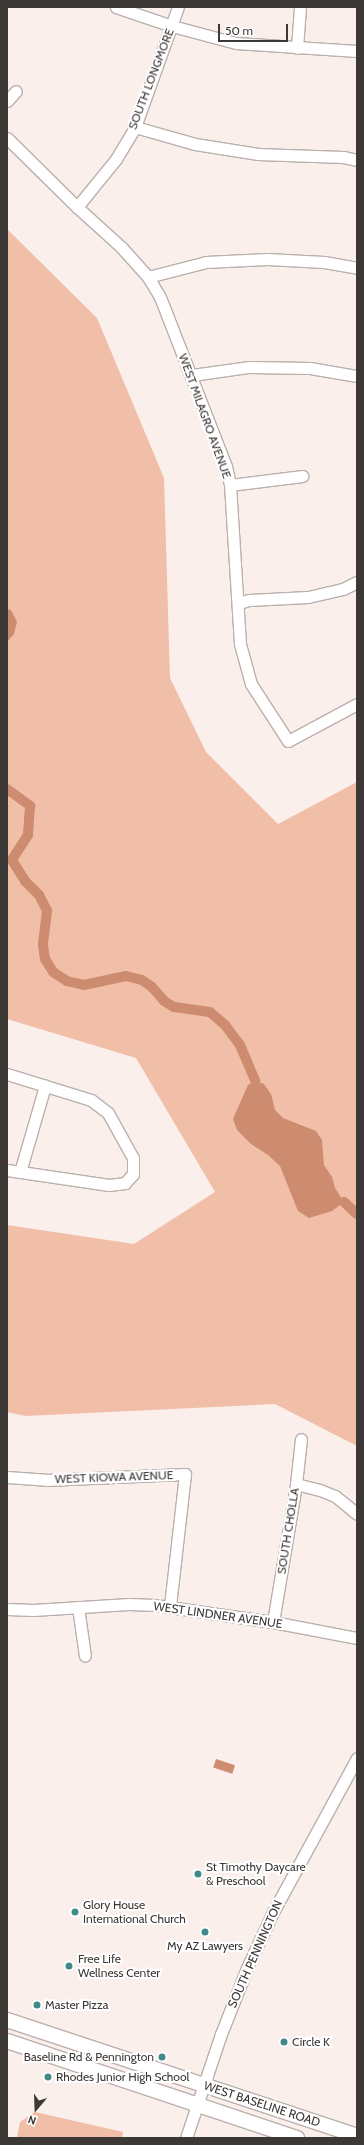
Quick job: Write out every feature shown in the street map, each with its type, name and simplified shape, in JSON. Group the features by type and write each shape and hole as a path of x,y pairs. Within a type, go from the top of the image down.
{"main road":[{"name":"WEST BASELINE ROAD","path":"7,2020 357,2136"},
{"name":"WEST BASELINE ROAD","path":"7,2041 296,2138"}],"street":[{"path":"116,7 172,26 236,43 357,51"},
{"name":"SOUTH LONGMORE","path":"77,207 116,159 135,127 178,7"},
{"path":"297,48 300,7"},
{"path":"7,101 16,91"},
{"path":"135,127 195,144 258,154 343,157 357,160"},
{"name":"WEST MILAGRO AVENUE","path":"7,138 77,207 122,248 148,277 160,297 226,466 230,485 239,603 240,644 245,668 251,684 288,741 357,704"},
{"path":"148,277 206,262 267,259 324,262 357,268"},
{"path":"192,376 249,367 310,368 357,376"},
{"path":"230,485 302,476"},
{"path":"239,603 249,600 308,597 343,589 357,582"},
{"path":"7,1074 91,1100 108,1113 133,1158 133,1174 125,1183 109,1185 7,1170"},
{"path":"20,1172 45,1086"},
{"name":"SOUTH CHOLLA","path":"273,1622 296,1484 301,1439"},
{"name":"WEST KIOWA AVENUE","path":"7,1477 46,1480 185,1474 170,1606"},
{"path":"296,1484 320,1490 335,1496 357,1514"},
{"name":"WEST LINDNER AVENUE","path":"7,1608 33,1610 129,1604 170,1606 273,1622 357,1638"},
{"path":"78,1607 85,1656"},
{"name":"SOUTH PENNINGTON","path":"186,2138 235,1998 270,1918 357,1758"}],"shaded area":[{"path":"7,229 97,318 164,478 170,678 206,752 278,824 357,782 357,1446 275,1404 25,1416 7,1412 7,1225 134,1244 215,1192 136,1058 7,1019"},
{"path":"7,609 11,610 17,622 14,634 7,642"},
{"path":"255,1081 264,1084 271,1094 275,1110 283,1118 316,1131 322,1140 324,1165 332,1177 335,1188 344,1202 332,1211 309,1218 298,1211 280,1166 268,1155 251,1144 237,1130 233,1119 248,1085"},
{"path":"216,1759 235,1765 232,1774 213,1768"},
{"path":"35,2112 123,2132 122,2138 17,2138 20,2122"}],"waterway":[{"path":"7,789 30,806 28,835 12,860 25,881 39,895 47,911 43,945 45,959 53,972 67,981 84,985 126,976 142,980 152,987 164,1001 174,1007 210,1012 225,1025 240,1045 255,1081"},
{"path":"344,1202 357,1214"}],"place":[{"name":"St Timothy Daycare & Preschool","path":"198,1874"},
{"name":"Glory House International Church","path":"75,1912"},
{"name":"My AZ Lawyers","path":"205,1932"},
{"name":"Free Life Wellness Center","path":"69,1966"},
{"name":"Master Pizza","path":"37,2005"},
{"name":"Circle K","path":"284,2042"},
{"name":"Baseline Rd & Pennington","path":"162,2057"},
{"name":"Rhodes Junior High School","path":"48,2077"}]}
